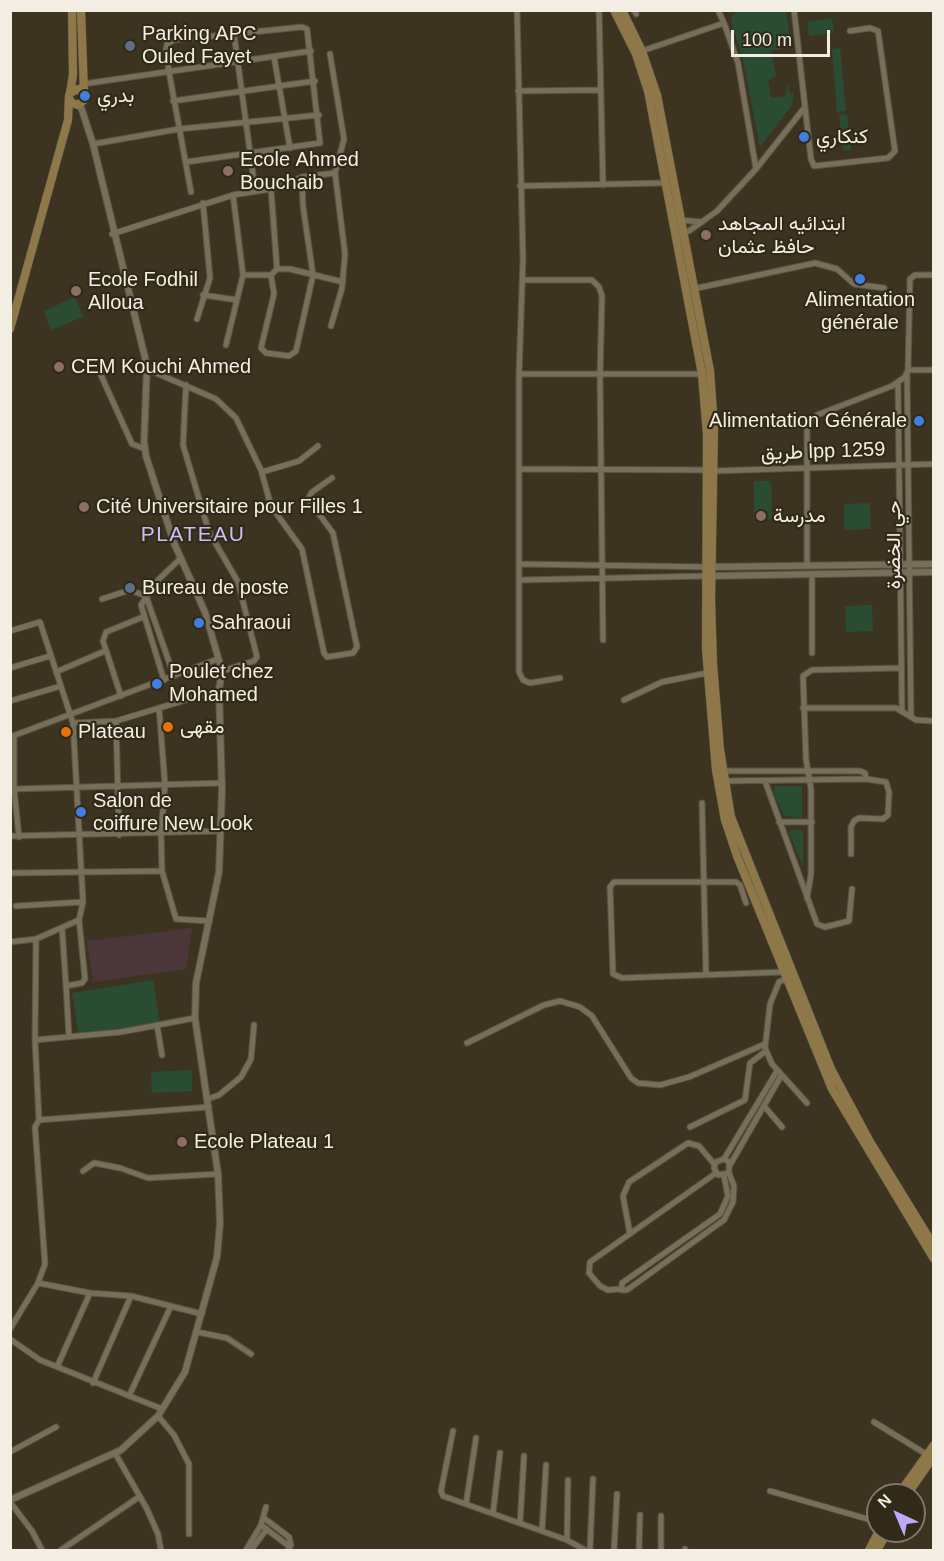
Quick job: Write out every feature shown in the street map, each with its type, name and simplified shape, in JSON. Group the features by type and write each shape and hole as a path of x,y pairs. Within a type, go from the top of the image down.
{"main road":[{"path":"10,329 68,120 73,75 72,10"},
{"path":"68,120 84,95 81,10"},
{"path":"614,10 631,42 645,78 664,183 693,289 712,388 707,673 718,783 725,820 737,856 840,1104 933,1260"},
{"path":"622,10 642,51 657,95 675,221"},
{"path":"70,96 78,89 84,95"},
{"path":"70,96 79,104"},
{"path":"679,235 702,374 710,470"},
{"path":"708,576 714,686 724,781 738,841 823,1053 860,1124 933,1246"},
{"path":"914,1483 930,1455 933,1445"},
{"path":"908,1483 930,1455"}],"street":[{"path":"517,10 523,280 519,374 519,672 523,680 530,683 560,678"},
{"path":"599,10 603,185"},
{"path":"718,10 738,63 756,169"},
{"path":"794,10 811,159 814,166 888,158 895,151 878,32 870,28 850,32"},
{"path":"642,51 724,23"},
{"path":"186,162 320,142 309,32 304,27 169,42 166,48 173,101 191,192"},
{"path":"234,34 254,182"},
{"path":"83,84 311,51"},
{"path":"330,54 344,139 335,172 345,254 343,282 331,326"},
{"path":"274,57 290,148"},
{"path":"173,101 241,89 315,81"},
{"path":"518,91 600,90"},
{"path":"42,1551 32,1531 10,1501 115,1453 138,1437 160,1412 185,1372 217,1257 220,1223 218,1174 195,1018 196,983 219,872 222,783 219,690 222,671 204,612 181,558 145,449 147,369 112,234 93,144 79,104"},
{"path":"679,235 702,222 724,205 805,107"},
{"path":"93,144 179,129 319,115"},
{"path":"112,234 203,203 271,189 303,177 335,172"},
{"path":"271,275 274,294 261,348 266,353 289,356 296,351 313,275 303,206 303,177"},
{"path":"520,186 664,183"},
{"path":"243,275 271,275 277,269 271,189"},
{"path":"226,345 243,275 233,195"},
{"path":"197,319 210,278 203,203"},
{"path":"675,221 702,222"},
{"path":"693,289 815,263 837,269 854,284 884,288"},
{"path":"277,269 343,282"},
{"name":"حي الخضرة","path":"911,717 908,572 910,279 915,275 933,275"},
{"path":"523,280 592,280 599,287 602,296 600,376 603,640"},
{"path":"203,295 237,300"},
{"path":"147,369 216,399 231,411 242,428 262,472 271,506 302,549 327,657 353,653 357,647 333,533 308,499 312,492 332,478"},
{"path":"807,564 807,426 813,418 898,384 908,371 933,370"},
{"path":"100,373 132,444 145,449"},
{"path":"519,374 600,376 702,374"},
{"path":"898,384 902,710"},
{"path":"186,385 183,445 209,532 238,582 257,657 254,661 222,671"},
{"path":"262,472 299,461 318,446"},
{"name":"طريق lpp 1259","path":"520,469 710,470 933,464"},
{"path":"164,680 141,605 146,596 181,558"},
{"path":"519,564 708,567 933,564"},
{"path":"520,580 933,572"},
{"path":"812,574 812,653"},
{"path":"102,599 130,590 146,596"},
{"path":"146,596 174,676"},
{"path":"121,696 103,641 106,632 143,617"},
{"path":"10,631 40,622 73,723 83,902 79,920 85,980 82,983 66,986"},
{"path":"56,672 105,651"},
{"path":"10,668 50,656"},
{"path":"19,837 12,736 218,659"},
{"path":"807,898 811,874 812,822 802,680 808,671 901,668"},
{"path":"624,700 662,682 707,673"},
{"path":"10,701 61,686"},
{"path":"73,723 116,721 219,690"},
{"path":"159,708 165,786 161,832 162,871 176,920 209,921"},
{"path":"803,708 894,708 902,710 911,717 933,722"},
{"path":"116,721 119,835"},
{"path":"723,771 808,769 862,771 866,779"},
{"path":"724,781 866,779 883,781 888,785 888,813 882,819 859,818 854,821 851,827 851,854"},
{"path":"765,781 819,926 847,923 851,916 852,889"},
{"path":"14,789 78,789 222,783"},
{"path":"702,803 706,975"},
{"path":"779,822 812,822"},
{"path":"10,836 221,831"},
{"path":"12,873 162,871"},
{"path":"746,903 738,883 612,883 611,967 613,974 618,978 786,975"},
{"path":"16,906 83,902"},
{"path":"10,942 36,939 79,920"},
{"path":"62,928 69,1037"},
{"path":"10,1329 38,1282 45,1264 46,1250 35,1127 39,1120 35,1040 36,939"},
{"path":"786,975 779,982 770,1004 765,1048 779,1073 807,1103"},
{"path":"467,1043 544,1005 560,1001 580,1007 592,1016 631,1078 638,1083 660,1084 689,1077 765,1048"},
{"path":"35,1040 195,1018"},
{"path":"157,1025 162,1055"},
{"path":"208,1099 219,1095 241,1077 251,1059 254,1025"},
{"path":"690,1127 745,1100 750,1063 765,1048"},
{"path":"714,1165 724,1159 764,1106 779,1073"},
{"path":"620,1289 622,1283 720,1214 728,1200 727,1174 730,1165 748,1126 779,1073"},
{"path":"764,1106 782,1126"},
{"path":"39,1120 209,1107"},
{"path":"630,1234 623,1196 629,1182 688,1143 699,1146 714,1165 716,1173"},
{"path":"724,1159 730,1165"},
{"path":"83,1171 94,1163 120,1167 148,1178 218,1174"},
{"path":"716,1173 727,1174 735,1186 733,1202 724,1220 712,1231 627,1290 611,1290 603,1287 589,1273 588,1265 592,1259 716,1173"},
{"path":"707,1225 712,1231"},
{"path":"38,1282 90,1293 131,1296 202,1314"},
{"path":"57,1367 90,1293"},
{"path":"93,1383 131,1296"},
{"path":"129,1396 171,1306"},
{"path":"197,1332 227,1338 251,1354"},
{"path":"10,1339 57,1367 129,1396 160,1412 189,1464 189,1534"},
{"path":"874,1422 930,1455"},
{"path":"10,1452 56,1427"},
{"path":"453,1431 442,1494 445,1498 567,1540 588,1551 593,1479"},
{"path":"466,1504 476,1438"},
{"path":"115,1453 158,1534 161,1551"},
{"path":"492,1513 500,1454"},
{"path":"520,1523 524,1456"},
{"path":"542,1531 546,1465"},
{"path":"567,1540 568,1480"},
{"path":"770,1491 866,1519"},
{"path":"614,1551 617,1494"},
{"path":"61,1551 139,1497"},
{"path":"251,1551 264,1527 266,1507"},
{"path":"639,1551 640,1515"},
{"path":"661,1516 661,1551"},
{"path":"264,1518 289,1537 289,1549"},
{"path":"264,1527 289,1549"},
{"path":"246,1551 264,1527"}],"shaded area":[{"path":"192,928 186,969 93,982 87,941"}],"green space":[{"path":"741,10 786,11 790,38 782,40 783,48 771,51 776,76 768,80 771,98 785,96 788,83 790,94 794,94 792,105 760,147 743,60 731,21 733,14"},
{"path":"832,18 834,33 809,36 807,22"},
{"path":"840,48 846,111 837,112 832,49"},
{"path":"847,114 851,150 843,151 839,115"},
{"path":"75,297 83,317 51,330 44,311"},
{"path":"754,481 771,481 772,519 754,519"},
{"path":"870,503 871,529 844,530 844,504"},
{"path":"872,605 873,631 846,632 845,606"},
{"path":"775,786 802,786 802,818 784,816 773,792"},
{"path":"793,829 803,831 803,866 789,833"},
{"path":"153,980 160,1023 79,1035 72,993"},
{"path":"192,1070 192,1091 152,1093 151,1072"}],"place":[{"name":"Parking APC Ouled Fayet","path":"130,46"},
{"name":"بدري","path":"85,96"},
{"name":"كنكاري","path":"804,137"},
{"name":"Ecole Ahmed Bouchaib","path":"228,171"},
{"name":"ابتدائيه المجاهد حافظ عثمان","path":"706,235"},
{"name":"Alimentation générale","path":"860,279"},
{"name":"Ecole Fodhil Alloua","path":"76,291"},
{"name":"CEM Kouchi Ahmed","path":"59,367"},
{"name":"Alimentation Générale","path":"919,421"},
{"name":"Cité Universitaire pour Filles 1","path":"84,507"},
{"name":"مدرسة","path":"761,516"},
{"name":"Bureau de poste","path":"130,588"},
{"name":"Sahraoui","path":"199,623"},
{"name":"Poulet chez Mohamed","path":"157,684"},
{"name":"مقهى","path":"168,727"},
{"name":"Plateau","path":"66,732"},
{"name":"Salon de coiffure New Look","path":"81,812"},
{"name":"Ecole Plateau 1","path":"182,1142"}],"district":[{"name":"PLATEAU","path":"193,535"}]}
